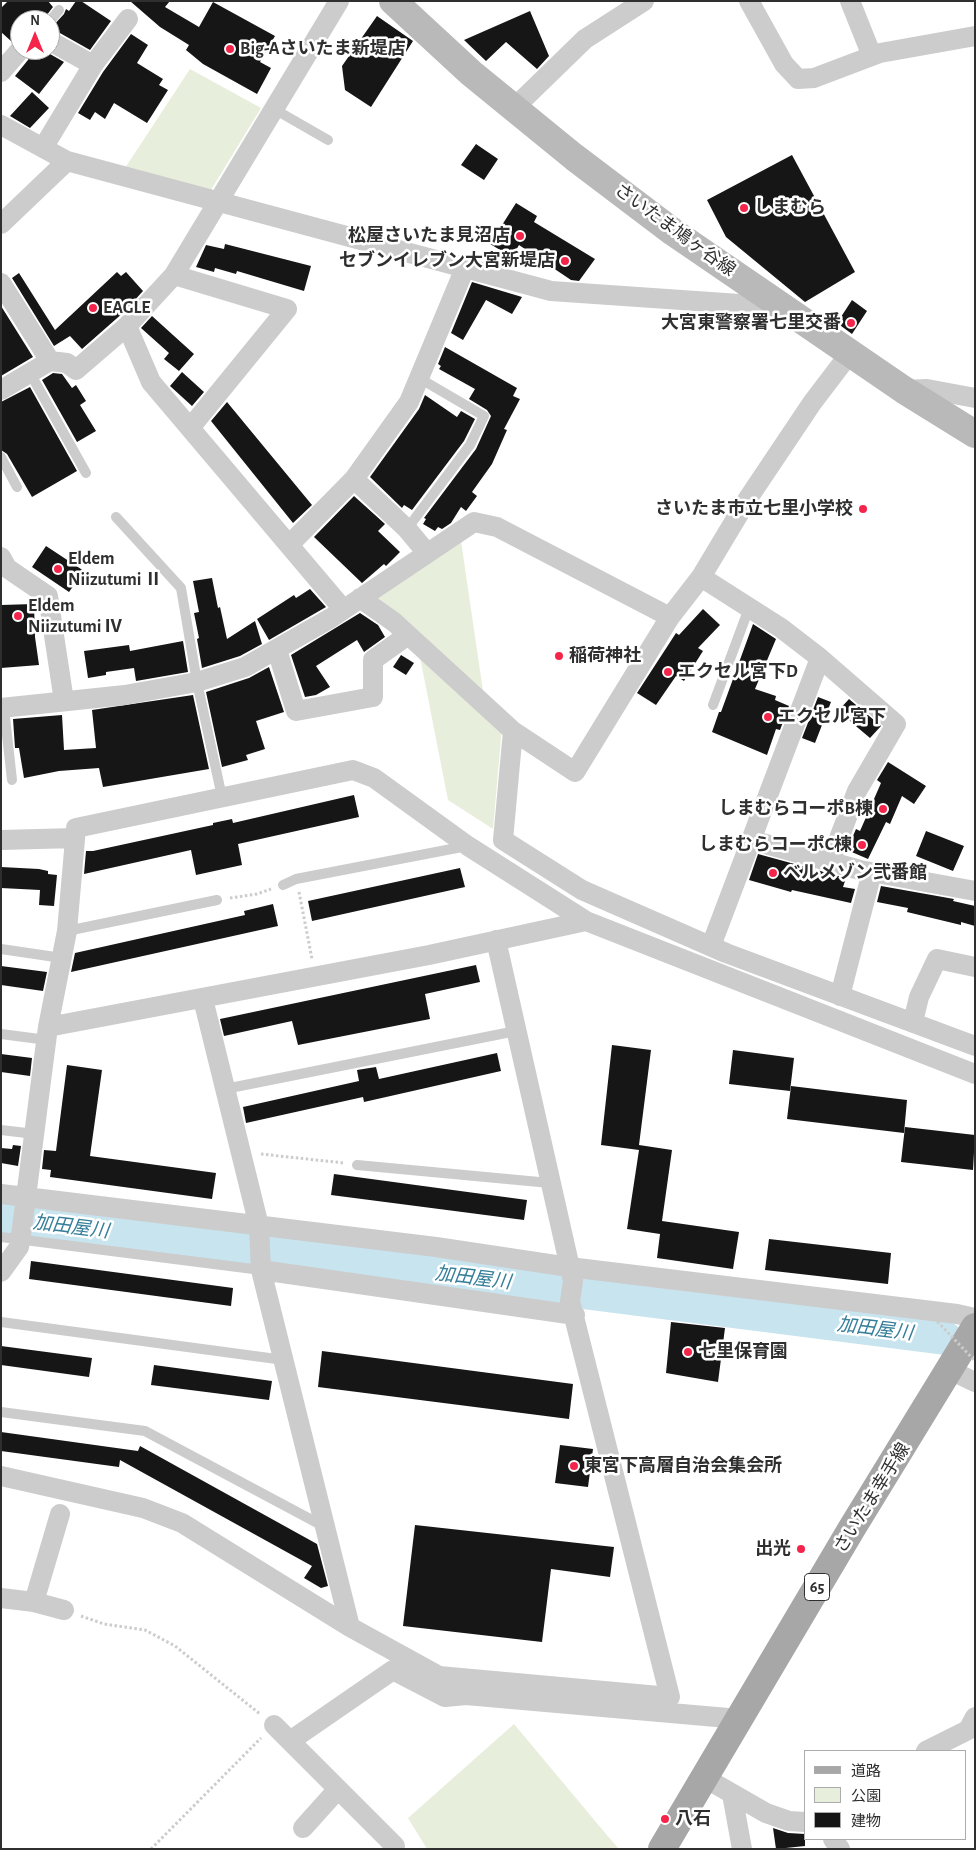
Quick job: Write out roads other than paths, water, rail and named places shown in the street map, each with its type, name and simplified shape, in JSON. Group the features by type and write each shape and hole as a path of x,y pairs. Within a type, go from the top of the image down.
{"main road":[{"name":"さいたま鳩ヶ谷線","path":"394,1 471,73 574,157 673,232 850,354 975,434"},
{"name":"さいたま幸手線","path":"665,1848 852,1528 962,1366 975,1327"}],"street":[{"path":"1,390 50,361 67,363 76,370 127,326 174,275 339,1"},
{"path":"514,108 585,39 644,1"},
{"path":"749,1 784,64 798,79 814,78 872,56 975,36"},
{"path":"850,1 872,56"},
{"path":"42,148 93,65 128,19"},
{"path":"60,47 93,65"},
{"path":"1,72 11,60"},
{"path":"1,125 67,161 551,291 785,308"},
{"path":"1,224 67,161"},
{"path":"289,545 354,479 409,402 465,268"},
{"path":"174,275 287,309 190,428"},
{"path":"1,282 50,361"},
{"path":"127,326 151,382 343,610"},
{"path":"360,598 408,635 513,731 575,772 670,617 701,577 749,497 812,403 850,354"},
{"path":"904,390 927,390 975,398"},
{"path":"354,479 407,529 427,553"},
{"path":"3,708 125,695 196,682 246,667 343,610 474,522 497,527 670,617"},
{"path":"1,557 7,568 48,596 64,701"},
{"path":"701,577 781,628 820,658 896,724 856,791 830,862"},
{"path":"276,650 296,711 373,697 373,660 408,635"},
{"path":"711,946 820,658"},
{"path":"513,731 503,840 582,890 711,946 975,1046"},
{"path":"1,1272 19,1247 19,1223 35,1134 48,1033 67,931 76,828 352,770 374,778 468,846 586,921 975,1074"},
{"path":"1,840 75,838"},
{"path":"751,840 872,872 975,891"},
{"path":"840,996 872,872"},
{"path":"48,1033 203,999 586,921"},
{"path":"290,1741 393,1670 445,1696 465,1687 670,1697 572,1291 496,940"},
{"path":"913,1022 919,997 937,959 975,967"},
{"path":"203,999 259,1226 261,1270 350,1627"},
{"path":"1,1194 19,1223"},
{"path":"19,1223 259,1226 436,1247 572,1291"},
{"path":"261,1270 572,1291 948,1312 975,1318"},
{"path":"962,1366 975,1382"},
{"path":"1,1476 143,1508 182,1523 350,1627 439,1676 465,1687 739,1720"},
{"path":"34,1602 60,1514"},
{"path":"1,1598 34,1602 64,1610"},
{"path":"928,1750 968,1730 975,1717"},
{"path":"274,1725 338,1789 385,1844"},
{"path":"705,1778 766,1813 789,1821 804,1822"},
{"path":"302,1828 338,1789"},
{"path":"732,1794 742,1849"}],"lane":[{"path":"274,109 328,140"},
{"path":"30,373 86,473"},
{"path":"407,529 470,445 484,416 419,378"},
{"path":"1,457 17,487"},
{"path":"116,517 181,588 196,682 222,797"},
{"path":"713,705 749,608"},
{"path":"3,708 12,780"},
{"path":"283,885 296,878 468,846"},
{"path":"67,931 218,900"},
{"path":"1,949 62,958"},
{"path":"225,1089 516,1031"},
{"path":"1,1034 48,1033"},
{"path":"1,1130 35,1134"},
{"path":"357,1165 550,1183"},
{"path":"19,1223 261,1270"},
{"path":"1,1322 284,1360"},
{"path":"1,1412 145,1431 325,1527"}],"waterway":[{"name":"加田屋川","path":"1,1218 945,1338"}],"place":[{"name":"Big-Aさいたま新堤店","path":"230,49"},
{"name":"しまむら","path":"744,208"},
{"name":"松屋さいたま見沼店","path":"520,236"},
{"name":"セブンイレブン大宮新堤店","path":"565,261"},
{"name":"EAGLE","path":"93,308"},
{"name":"大宮東警察署七里交番","path":"851,323"},
{"name":"さいたま市立七里小学校","path":"863,509"},
{"name":"Eldem Niizutumi Ⅱ","path":"58,569"},
{"name":"Eldem Niizutumi Ⅳ","path":"18,616"},
{"name":"稲荷神社","path":"559,656"},
{"name":"エクセル宮下D","path":"668,672"},
{"name":"エクセル宮下","path":"768,717"},
{"name":"しまむらコーポB棟","path":"883,809"},
{"name":"しまむらコーポC棟","path":"862,845"},
{"name":"ベルメゾン弐番館","path":"773,873"},
{"name":"七里保育園","path":"688,1352"},
{"name":"東宮下高層自治会集会所","path":"574,1466"},
{"name":"出光","path":"801,1549"},
{"name":"八石","path":"665,1819"}]}
